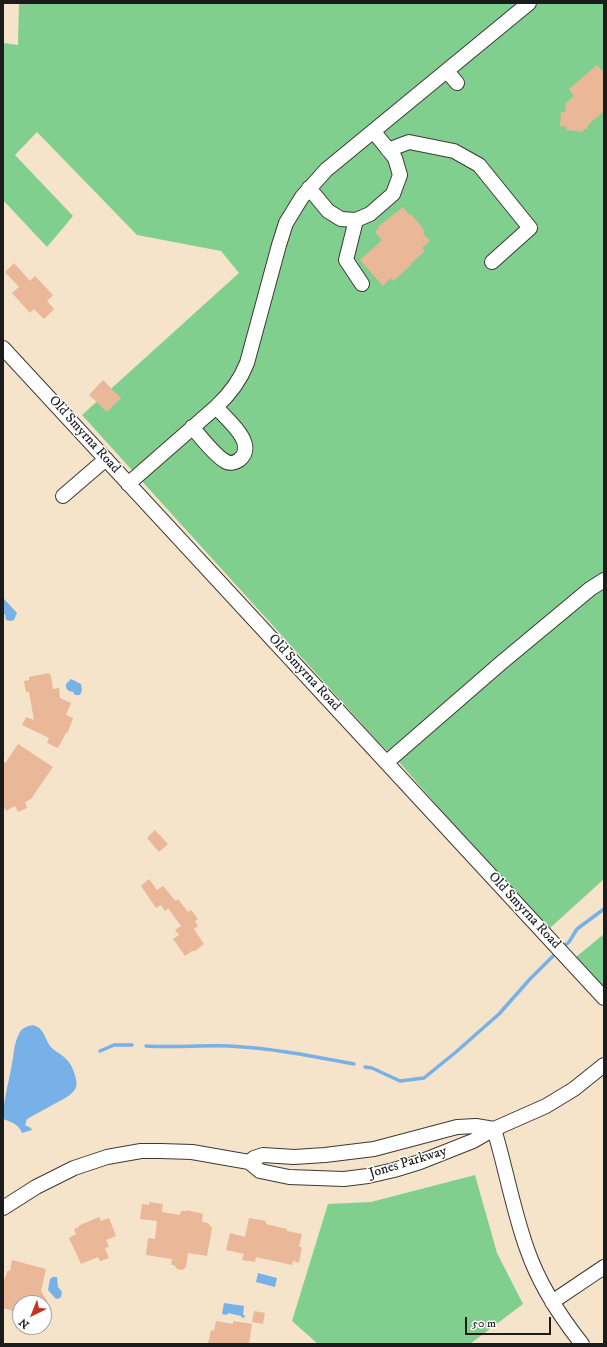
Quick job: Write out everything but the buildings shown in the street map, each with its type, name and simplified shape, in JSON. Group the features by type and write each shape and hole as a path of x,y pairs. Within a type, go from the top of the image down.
{"street":[{"path":"128,484 216,407 233,389 243,372 249,356 284,228 295,206 309,188 326,170 529,3"},
{"path":"447,71 456,83"},
{"path":"309,188 328,211 341,219 356,220 370,214 393,194 400,175 395,158 374,132"},
{"path":"388,150 409,142 454,151 479,165 530,228 492,262"},
{"path":"356,220 346,260 362,284"},
{"name":"Old Smyrna Road","path":"3,348 604,998"},
{"path":"192,427 225,462 240,460 245,450 244,440 216,407"},
{"path":"63,496 106,459"},
{"path":"387,762 501,663 590,589 604,580"},
{"name":"Jones Parkway","path":"3,1208 58,1175 74,1168 107,1157 141,1152 192,1152 249,1162 260,1171 289,1177 344,1179 368,1176 394,1170 420,1162 473,1141 494,1129 556,1100 574,1089 604,1065"},
{"name":"Jones Parkway","path":"249,1162 254,1158 263,1156 325,1155 374,1149 457,1127 476,1126 494,1129"},
{"path":"494,1129 527,1250 538,1277 560,1315 582,1344"},
{"path":"552,1302 604,1267"}],"green space":[{"path":"19,3 604,3 604,879 549,929 452,823 400,763 382,746 82,415 239,273 221,251 137,235 37,132 15,155 73,216 47,247 3,200 3,43 18,45"},
{"path":"604,934 604,988 576,957"},
{"path":"475,1175 497,1253 523,1304 470,1344 318,1344 292,1321 328,1204 371,1202"}],"water":[{"path":"4,599 17,613 14,620 6,620 5,614 3,615"},
{"path":"71,679 81,684 82,690 80,695 75,695 66,688 66,684"},
{"path":"33,1025 37,1026 42,1031 51,1047 69,1062 74,1071 76,1087 67,1097 27,1119 25,1125 32,1130 22,1133 17,1125 3,1119 4,1106 16,1041 22,1029"},
{"path":"258,1273 277,1278 275,1287 256,1282"},
{"path":"57,1277 58,1287 62,1292 61,1297 58,1299 55,1298 48,1290 50,1279"},
{"path":"224,1303 244,1306 244,1318 228,1313 227,1315 222,1314"}],"waterway":[{"path":"563,947 569,942 577,929 604,909"},
{"path":"365,1067 372,1068 400,1081 424,1078 499,1014 530,979 558,951"},
{"path":"100,1051 114,1045 132,1045"},
{"path":"146,1046 245,1047 292,1053 354,1064"}]}
